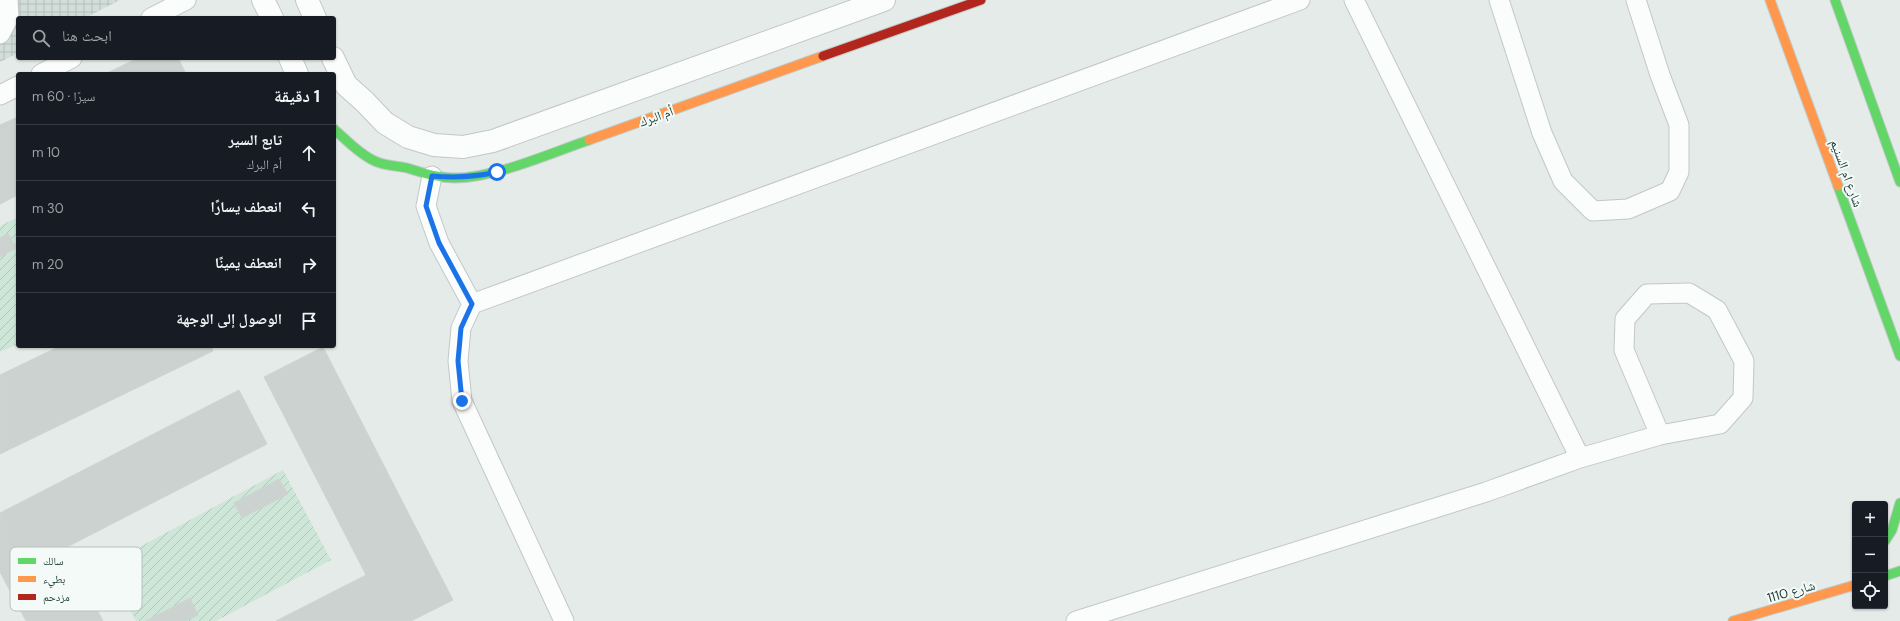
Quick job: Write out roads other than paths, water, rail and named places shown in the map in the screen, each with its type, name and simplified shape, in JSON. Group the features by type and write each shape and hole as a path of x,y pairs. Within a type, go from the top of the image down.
{"street":[{"path":"263,0 271,16"},
{"path":"307,0 314,16"},
{"path":"334,60 346,85 385,123 415,139 434,145 463,147 493,141 884,0"},
{"name":"أم البرك","path":"336,131 354,147 379,163 406,168 432,176 455,178 477,176 524,163 982,0"},
{"name":"شارع ام السنيم","path":"1770,0 1900,356"},
{"path":"1835,0 1900,182"},
{"path":"291,60 296,72"},
{"path":"1888,537 1892,530 1900,503"},
{"path":"1888,575 1900,571"},
{"path":"1827,593 1844,580"},
{"name":"شارع 1110","path":"1733,621 1852,586"}],"lane":[{"path":"0,34 8,17 8,0"},
{"path":"155,16 186,0"},
{"path":"564,621 462,401 458,361 461,328 472,304 1300,0"},
{"path":"1354,0 1580,458"},
{"path":"1499,0 1542,133 1563,181 1593,211 1628,208 1670,191 1679,172 1679,125 1660,75 1636,0"},
{"path":"45,72 68,60"},
{"path":"0,95 16,87"},
{"path":"432,176 426,206 439,243 472,304"},
{"path":"1076,621 1486,492 1580,458 1660,436 1720,424 1743,398 1744,361 1717,310 1689,292 1647,294 1625,319 1624,350 1660,436"}]}
